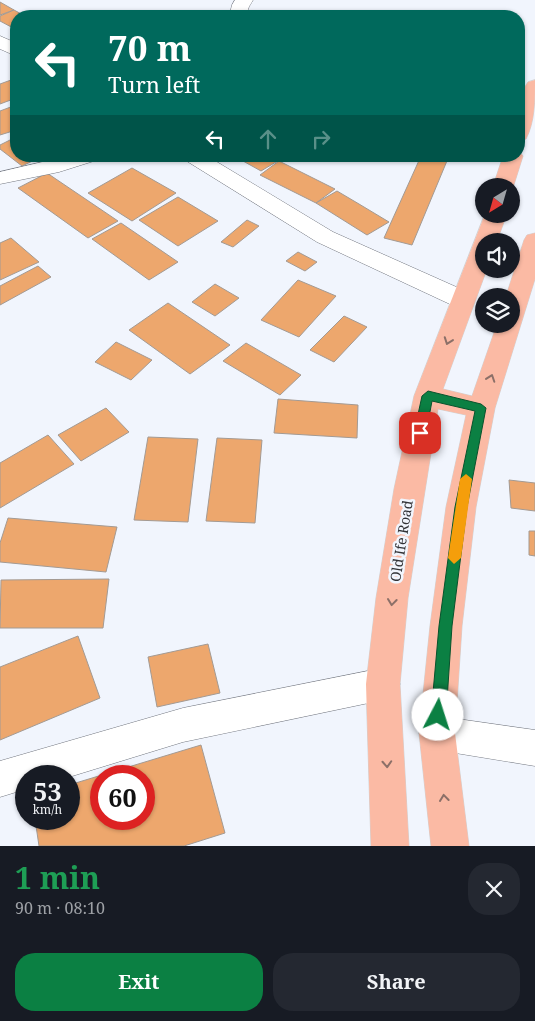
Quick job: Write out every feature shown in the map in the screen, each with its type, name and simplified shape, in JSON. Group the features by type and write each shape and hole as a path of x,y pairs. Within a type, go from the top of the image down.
{"main road":[{"path":"506,178 511,162"},
{"path":"520,297 532,268 535,240"},
{"name":"Old Ife Road","path":"390,846 383,684 395,580 409,488 428,396 475,269"},
{"path":"450,846 437,733 446,626 460,516 481,408 507,333"},
{"path":"428,396 481,408"}],"street":[{"path":"0,178 71,162"},
{"path":"202,162 325,237 463,300"},
{"path":"0,779 183,725 383,684"},
{"path":"437,733 535,748"}],"building":[{"path":"0,2 14,10 10,10 0,15"},
{"path":"10,12 10,26 0,21 0,16"},
{"path":"10,80 10,100 0,104 0,84"},
{"path":"10,107 10,132 0,135 0,111"},
{"path":"10,140 10,157 0,149 0,145"},
{"path":"17,162 30,162 22,166"},
{"path":"245,162 276,162 261,171"},
{"path":"278,162 281,162 335,189 316,203 260,175"},
{"path":"418,162 447,162 412,245 384,238"},
{"path":"132,168 176,193 132,221 88,193"},
{"path":"47,173 118,221 88,238 18,188"},
{"path":"337,191 389,222 367,235 316,203"},
{"path":"178,197 218,221 178,246 139,220"},
{"path":"247,220 259,226 233,247 221,242"},
{"path":"121,223 178,262 149,280 92,239"},
{"path":"11,238 39,262 0,280 0,243"},
{"path":"298,252 317,262 305,271 286,261"},
{"path":"38,266 51,277 0,305 0,286"},
{"path":"298,280 336,296 299,337 261,320"},
{"path":"215,284 239,298 215,316 192,302"},
{"path":"168,303 230,345 190,374 129,330"},
{"path":"344,316 367,327 334,362 310,350"},
{"path":"116,342 152,360 131,380 95,362"},
{"path":"246,343 301,375 280,395 223,361"},
{"path":"278,399 358,405 357,438 274,433"},
{"path":"106,408 129,432 81,461 58,435"},
{"path":"48,435 74,464 0,508 0,463"},
{"path":"148,437 198,439 188,522 134,520"},
{"path":"217,438 262,440 255,523 206,521"},
{"path":"509,480 535,483 535,511 511,508"},
{"path":"8,518 117,527 106,572 0,562 0,543"},
{"path":"529,531 535,531 535,556 529,555"},
{"path":"109,579 103,628 0,628 1,580"},
{"path":"78,636 100,698 0,740 0,667"},
{"path":"208,644 220,693 157,707 148,657"},
{"path":"201,745 225,833 184,846 39,846 37,830 80,830 80,782 90,779 90,830 155,830 155,765 135,765"}],"slow traffic":[{"path":"454,558 466,479"}],"route":[{"path":"420,433 428,396 481,408 461,507 446,626 438,715"}]}
